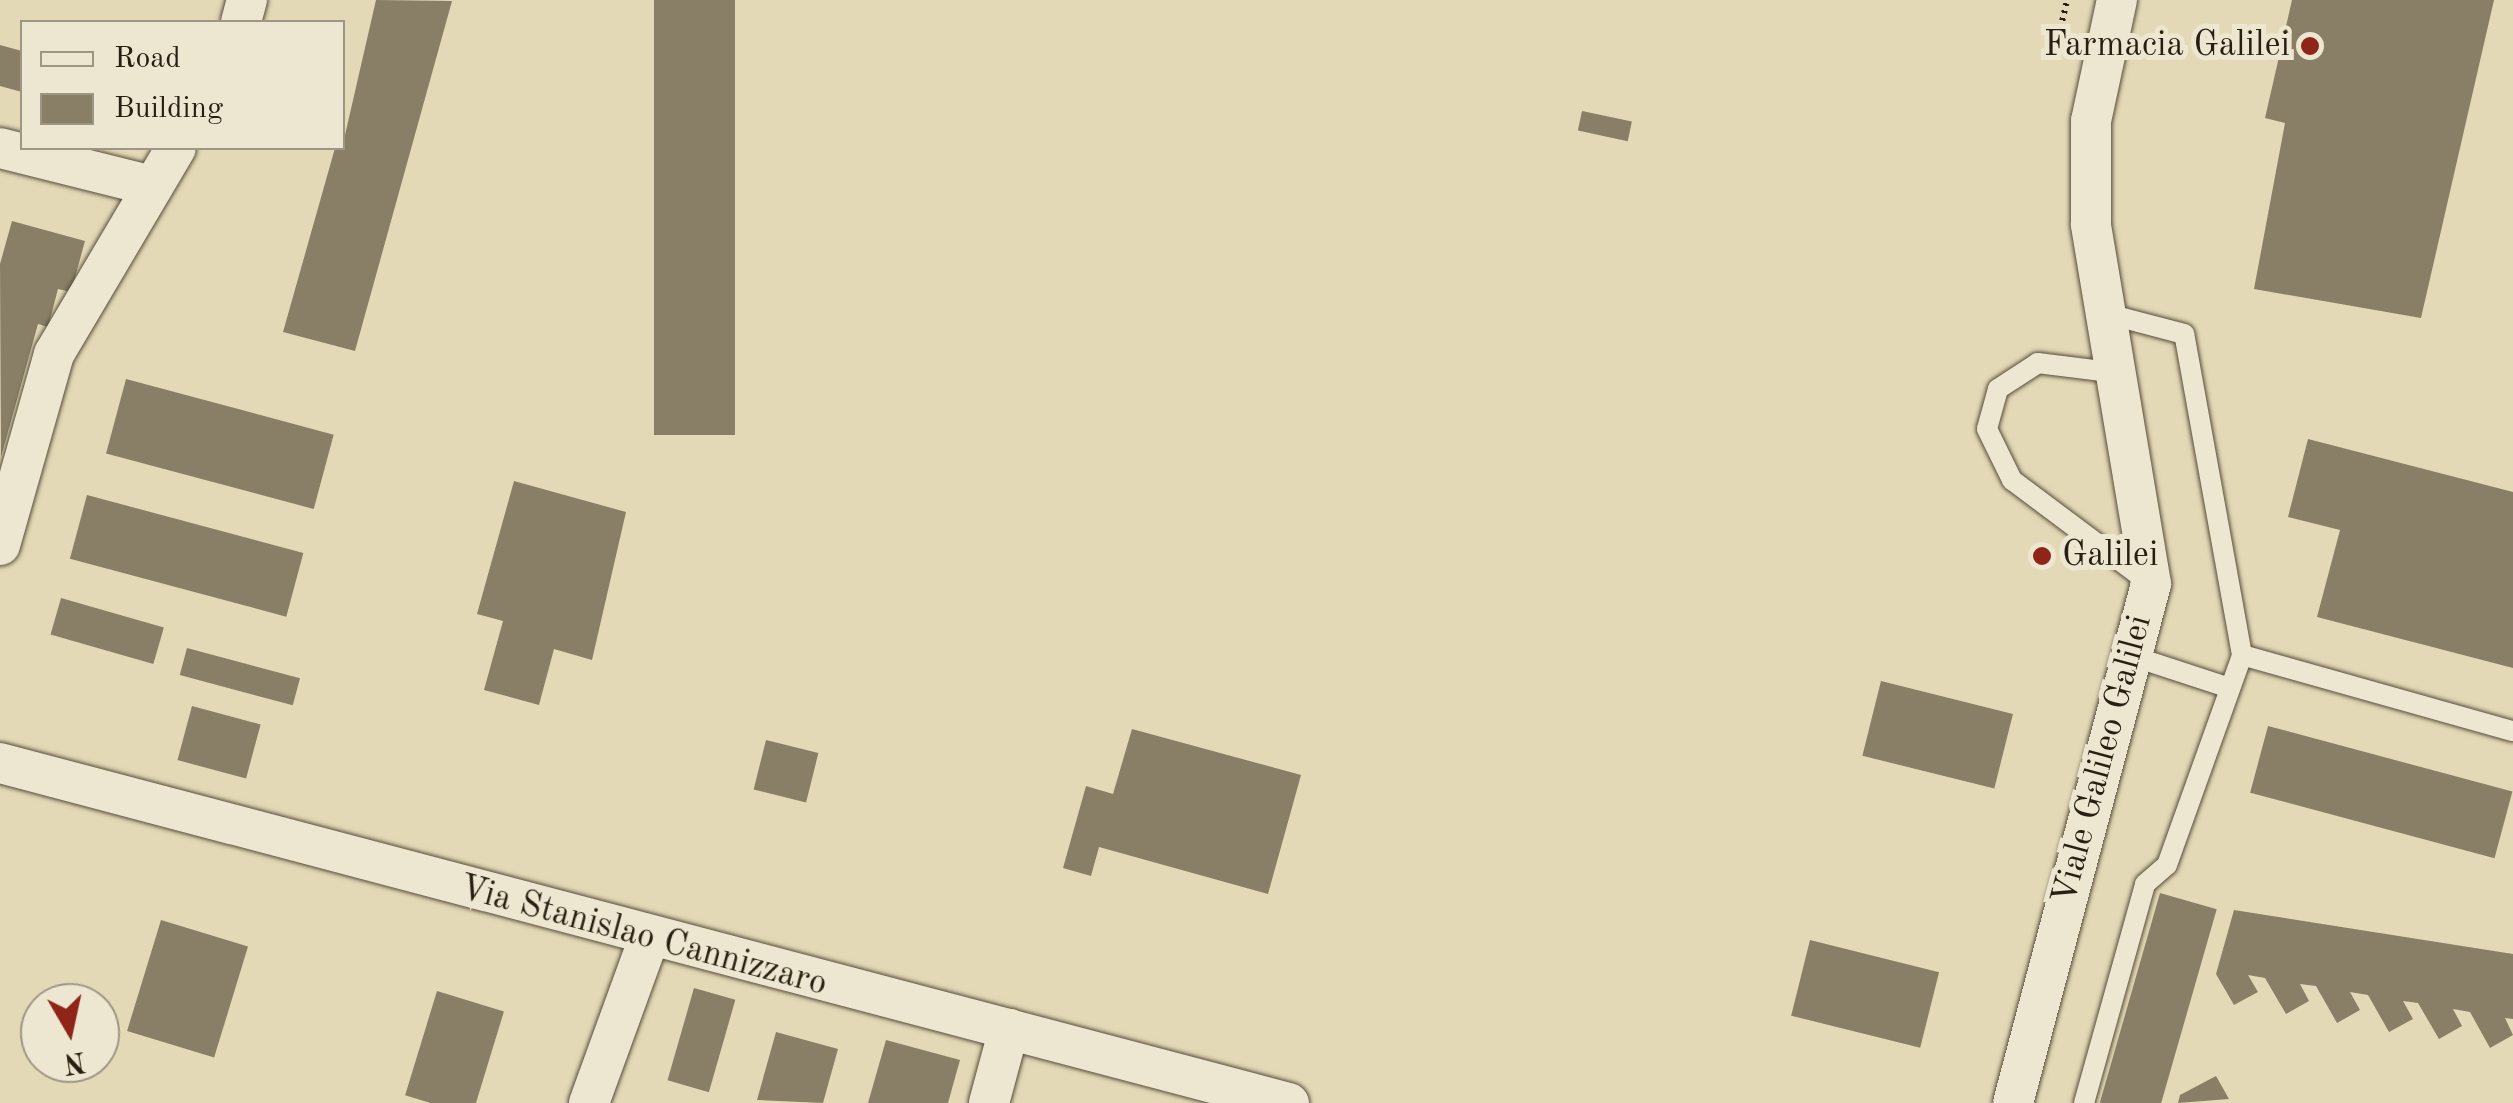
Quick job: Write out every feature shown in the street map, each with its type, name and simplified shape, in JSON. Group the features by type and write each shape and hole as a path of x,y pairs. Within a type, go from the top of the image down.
{"street":[{"name":"Viale Galileo Galilei","path":"2013,1103 2129,655 2151,584 2092,224 2092,121 2118,0"},
{"path":"0,148 148,185"},
{"path":"0,545 54,354 148,185 174,150"},
{"name":"Via Stanislao Cannizzaro","path":"0,764 648,941 1009,1028 1270,1101"},
{"path":"588,1103 648,941"},
{"path":"989,1103 1009,1028"}],"lane":[{"path":"2084,1103 2145,884 2167,865 2242,655 2184,334 2108,314"},
{"path":"2118,373 2038,363 1998,389 1987,430 2012,480 2151,584"},
{"path":"2129,655 2230,688"},
{"path":"2242,655 2513,730"}],"path":[{"path":"2059,35 2067,0"}],"building":[{"path":"376,0 452,1 355,351 283,332 334,150 345,150 345,135"},
{"path":"654,0 735,0 735,435 654,435"},
{"path":"2292,0 2494,0 2421,318 2254,289 2285,123 2265,118"},
{"path":"0,45 20,50 20,91 0,86"},
{"path":"1582,111 1632,122 1628,141 1578,131"},
{"path":"12,221 85,241 71,292 58,289 48,327 38,324 1,457 0,264"},
{"path":"126,379 334,435 314,509 106,453"},
{"path":"2308,439 2513,492 2513,668 2317,617 2340,530 2288,517"},
{"path":"514,481 626,512 592,660 554,649 539,705 484,690 503,621 477,614"},
{"path":"87,495 303,553 286,617 70,559"},
{"path":"61,598 164,627 153,664 51,635"},
{"path":"187,648 300,678 293,705 180,675"},
{"path":"1881,681 2013,714 1994,789 1862,756"},
{"path":"192,706 261,724 246,778 178,760"},
{"path":"2268,726 2512,791 2495,858 2250,793"},
{"path":"1132,729 1301,775 1268,894 1099,847 1091,876 1063,868 1086,786 1113,794"},
{"path":"766,740 818,753 806,803 754,789"},
{"path":"2160,893 2217,909 2161,1103 2100,1103"},
{"path":"2234,910 2513,954 2513,1019 2505,1018 2513,1035 2490,1048 2470,1012 2453,1009 2462,1026 2439,1039 2418,1003 2403,1001 2413,1019 2389,1032 2368,995 2350,992 2360,1010 2337,1023 2316,986 2300,984 2309,1001 2286,1014 2265,978 2248,975 2258,992 2234,1005 2216,974"},
{"path":"161,920 248,947 214,1058 127,1031"},
{"path":"1810,940 1939,972 1920,1048 1791,1016"},
{"path":"694,988 735,1000 709,1092 668,1080"},
{"path":"437,991 504,1011 476,1103 431,1103 405,1095"},
{"path":"776,1032 838,1049 823,1103 757,1100"},
{"path":"886,1040 960,1060 948,1103 868,1103"},
{"path":"2216,1076 2229,1099 2178,1103 2180,1095"}],"place":[{"name":"Farmacia Galilei","path":"2310,46"},
{"name":"Galilei","path":"2042,556"}]}
